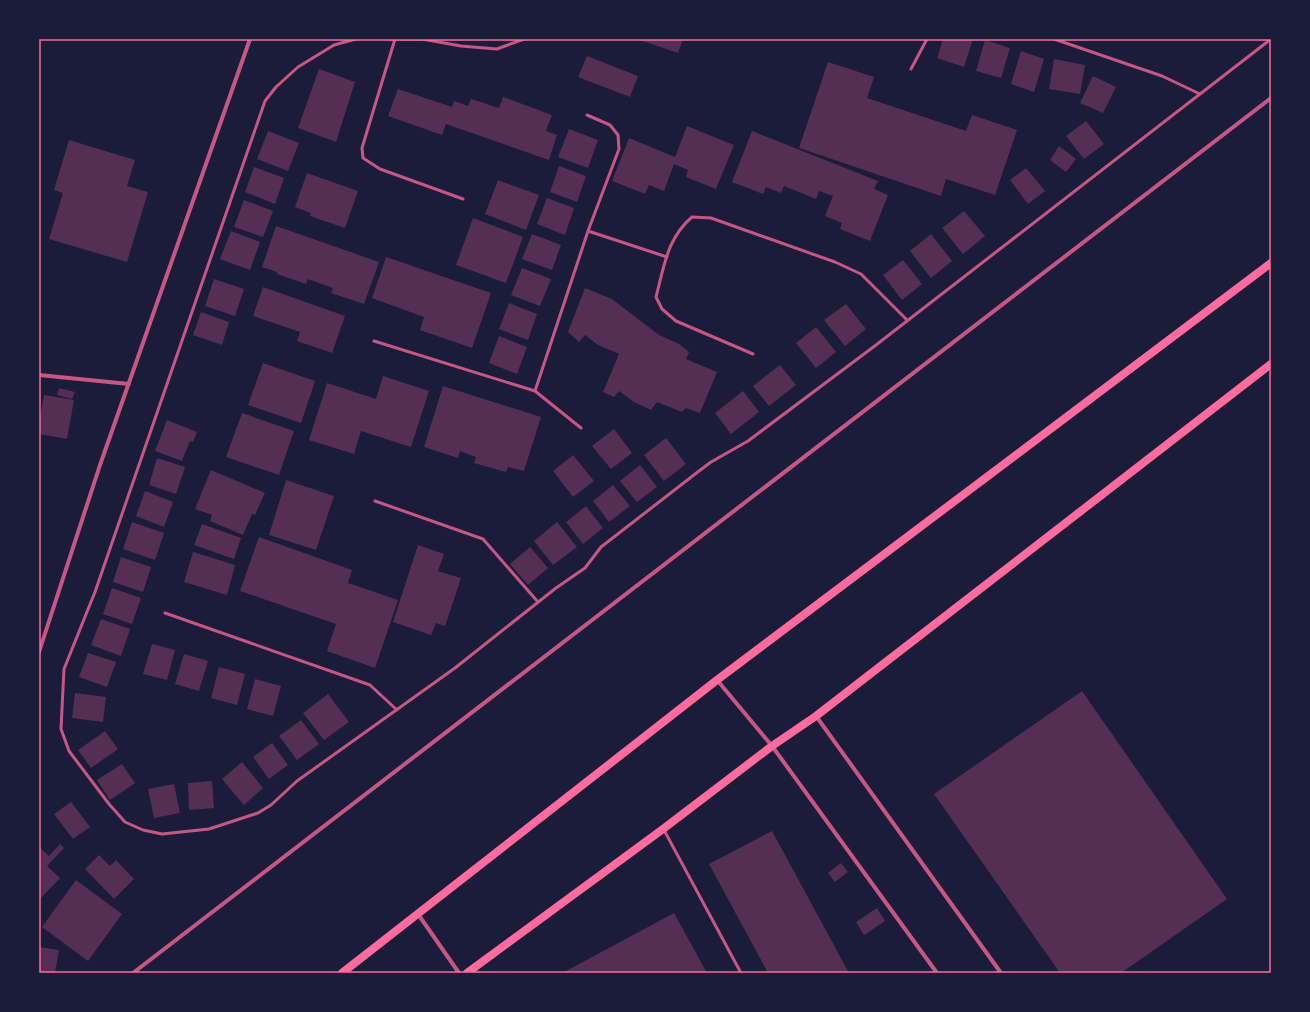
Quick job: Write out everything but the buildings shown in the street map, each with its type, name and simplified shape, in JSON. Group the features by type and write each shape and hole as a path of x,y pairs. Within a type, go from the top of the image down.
{"main road":[{"path":"342,973 717,680 1271,263"},
{"path":"467,973 663,829 772,746 816,716 1271,364"}],"street":[{"path":"39,650 128,384 250,39"},
{"path":"133,973 1271,98"},
{"path":"39,375 128,384"},
{"path":"717,680 772,746 937,973"},
{"path":"816,716 1001,973"},
{"path":"418,914 459,973"}],"lane":[{"path":"356,39 334,45 298,67 276,87 265,101 98,585 64,669 61,729 69,751 109,804 125,822 143,830 162,834 209,829 258,813 271,805 297,781 455,668 538,602 585,568 601,547 699,471 711,462 748,441 1271,39"},
{"path":"390,39 422,39 460,46 497,49 524,39"},
{"path":"395,39 362,148 363,158 380,169 463,199"},
{"path":"911,69 927,39"},
{"path":"1054,39 1162,76 1200,94"},
{"path":"535,391 588,231 619,149 618,135 610,125 587,115"},
{"path":"752,354 676,322 662,309 656,297 671,243 683,224 692,217 710,218 835,262 861,274 907,320"},
{"path":"588,231 667,257"},
{"path":"374,341 535,391 581,428"},
{"path":"375,501 483,539 538,602"},
{"path":"165,613 370,685 397,710"},
{"path":"663,829 741,973"}]}
